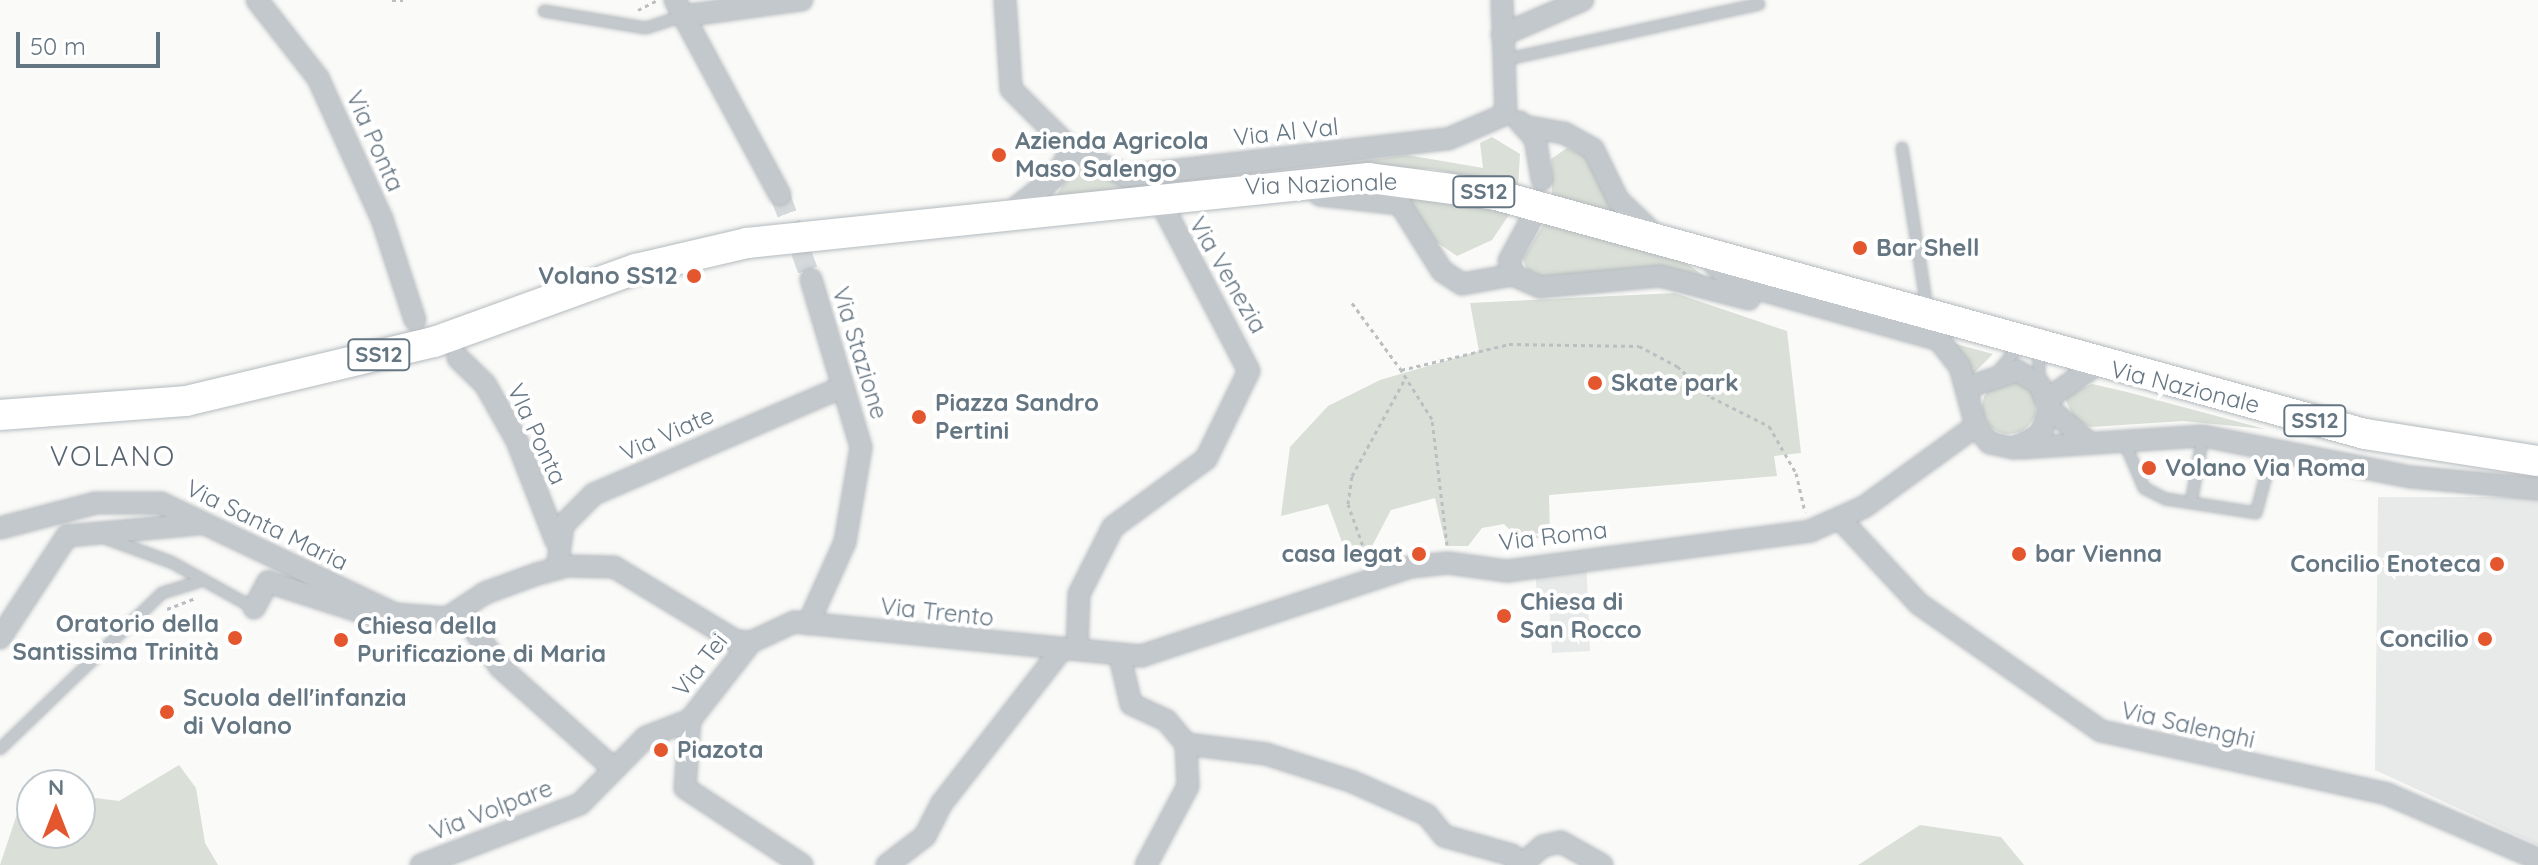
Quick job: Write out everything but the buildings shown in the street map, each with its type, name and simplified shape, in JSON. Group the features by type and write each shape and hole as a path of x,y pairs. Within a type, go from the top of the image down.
{"main road":[{"name":"Via Nazionale","path":"0,415 186,401 434,342 636,269 747,243 1303,180 1449,185 1659,239 2096,365 2365,434 2538,461"}],"street":[{"name":"Via Ponta","path":"257,0 318,78 382,219 415,320"},
{"path":"780,195 679,8 802,0"},
{"name":"Via Al Val","path":"1005,0 1011,89 1072,150 1126,176 1448,139 1506,114"},
{"path":"1502,0 1506,114 1529,127 1564,133 1593,149 1618,200 1659,239"},
{"path":"1502,35 1583,0"},
{"path":"1529,127 1542,179"},
{"path":"1007,214 1055,177 1072,150"},
{"path":"1303,180 1320,195 1400,204 1442,271 1462,284 1513,275 1556,288 1660,276 1803,314 1865,318"},
{"name":"Via Venezia","path":"1069,649 1079,594 1113,527 1206,459 1249,371 1157,195"},
{"path":"1513,275 1514,243 1529,224"},
{"path":"1701,251 1733,282 1939,340 1968,387 1976,426 1990,443 2014,448 2086,440 2203,436 2411,477 2538,489"},
{"name":"Via Stazione","path":"808,624 851,520 861,447 811,279"},
{"name":"VIa Ponta","path":"458,358 485,384 517,441 556,541"},
{"path":"2014,448 2041,434 2046,397 2096,365"},
{"path":"1968,387 1996,374 2017,371 2086,440"},
{"name":"Via Viate","path":"556,541 572,509 594,494 843,387"},
{"name":"Via Roma","path":"1120,657 1375,578 1448,563 1507,571 1810,531 1840,519 1976,426"},
{"name":"Via Santa Maria","path":"0,528 96,503 161,503 395,614 447,618 557,569"},
{"name":"Via Salenghi","path":"1840,519 1919,604 2101,731 2387,794 2538,859"},
{"path":"0,638 67,536 88,531 200,524"},
{"path":"556,541 557,569 614,567 736,641 751,642"},
{"path":"254,608 268,582 416,628"},
{"path":"460,610 500,667 614,769"},
{"name":"Via Trento","path":"751,642 808,624 1069,649 1120,657"},
{"name":"Via Tei","path":"614,769 646,737 690,720 751,642"},
{"path":"887,865 925,836 942,803 1069,649"},
{"path":"1120,657 1131,704 1166,720 1186,744 1188,786 1146,865"},
{"name":"Via Tei","path":"690,720 685,788 802,865"},
{"path":"1186,744 1266,754 1353,782 1427,815 1444,836 1512,855 1519,865 1543,846 1561,842 1602,865"},
{"name":"Via Volpare","path":"421,865 580,804 614,769"}],"lane":[{"path":"1503,60 1759,4"},
{"path":"544,11 646,28 679,8"},
{"path":"1902,148 1928,318"},
{"path":"1996,374 2030,346 2046,397"},
{"path":"2191,503 2203,436"},
{"path":"2124,439 2144,488 2191,503 2256,513 2273,449"},
{"path":"88,531 171,562 197,582 254,608"},
{"path":"0,749 162,593 197,582"}],"path":[{"path":"392,0 403,0"},
{"path":"1352,303 1406,377 1432,419 1448,563"},
{"path":"1401,370 1509,344 1639,346 1769,426 1796,473 1810,531"},
{"path":"1375,578 1348,504 1352,476 1406,377"},
{"path":"161,611 194,602 197,582"}],"shaded area":[{"path":"1492,137 1520,154 1518,187 1432,169 1322,166 1407,155 1483,168 1480,143"},
{"path":"1567,148 1590,157 1620,216 1552,197 1551,159"},
{"path":"1074,168 1082,169 1134,187 1056,196"},
{"path":"1391,190 1511,212 1492,240 1457,256 1432,239 1408,201"},
{"path":"1545,222 1684,261 1710,281 1553,282 1527,270 1523,259"},
{"path":"1675,293 1787,331 1801,453 1774,456 1777,476 1549,495 1550,537 1520,540 1504,524 1482,528 1468,546 1446,546 1435,498 1391,510 1371,548 1343,545 1328,504 1281,516 1290,447 1328,406 1380,380 1479,351 1470,303"},
{"path":"1952,343 1993,354 1972,375"},
{"path":"2009,380 2028,388 2036,407 2028,426 2009,434 1990,426 1982,407 1990,388"},
{"path":"2092,384 2265,429 2183,421 2091,427 2075,421 2064,396"},
{"path":"2378,497 2538,497 2538,845 2375,770"},
{"path":"1586,557 1590,651 1552,653 1549,603 1537,603 1535,560"},
{"path":"179,765 196,788 205,843 218,865 0,865 16,817 16,849 96,849 96,798 119,801"},
{"path":"1920,825 2001,837 2024,865 1858,865"}],"tunnel":[{"path":"780,195 811,279"}],"place":[{"name":"Azienda Agricola Maso Salengo","path":"999,155"},
{"name":"Bar Shell","path":"1860,248"},
{"name":"Volano SS12","path":"694,276"},
{"name":"Skate park","path":"1595,383"},
{"name":"Piazza Sandro Pertini","path":"919,417"},
{"name":"Volano Via Roma","path":"2149,468"},
{"name":"casa legat","path":"1419,554"},
{"name":"bar Vienna","path":"2019,554"},
{"name":"Concilio Enoteca","path":"2497,564"},
{"name":"Chiesa di San Rocco","path":"1504,616"},
{"name":"Oratorio della Santissima Trinità","path":"235,638"},
{"name":"Concilio","path":"2485,639"},
{"name":"Chiesa della Purificazione di Maria","path":"341,640"},
{"name":"Scuola dell'infanzia di Volano","path":"167,712"},
{"name":"Piazota","path":"661,750"}],"district":[{"name":"VOLANO","path":"113,456"}]}
